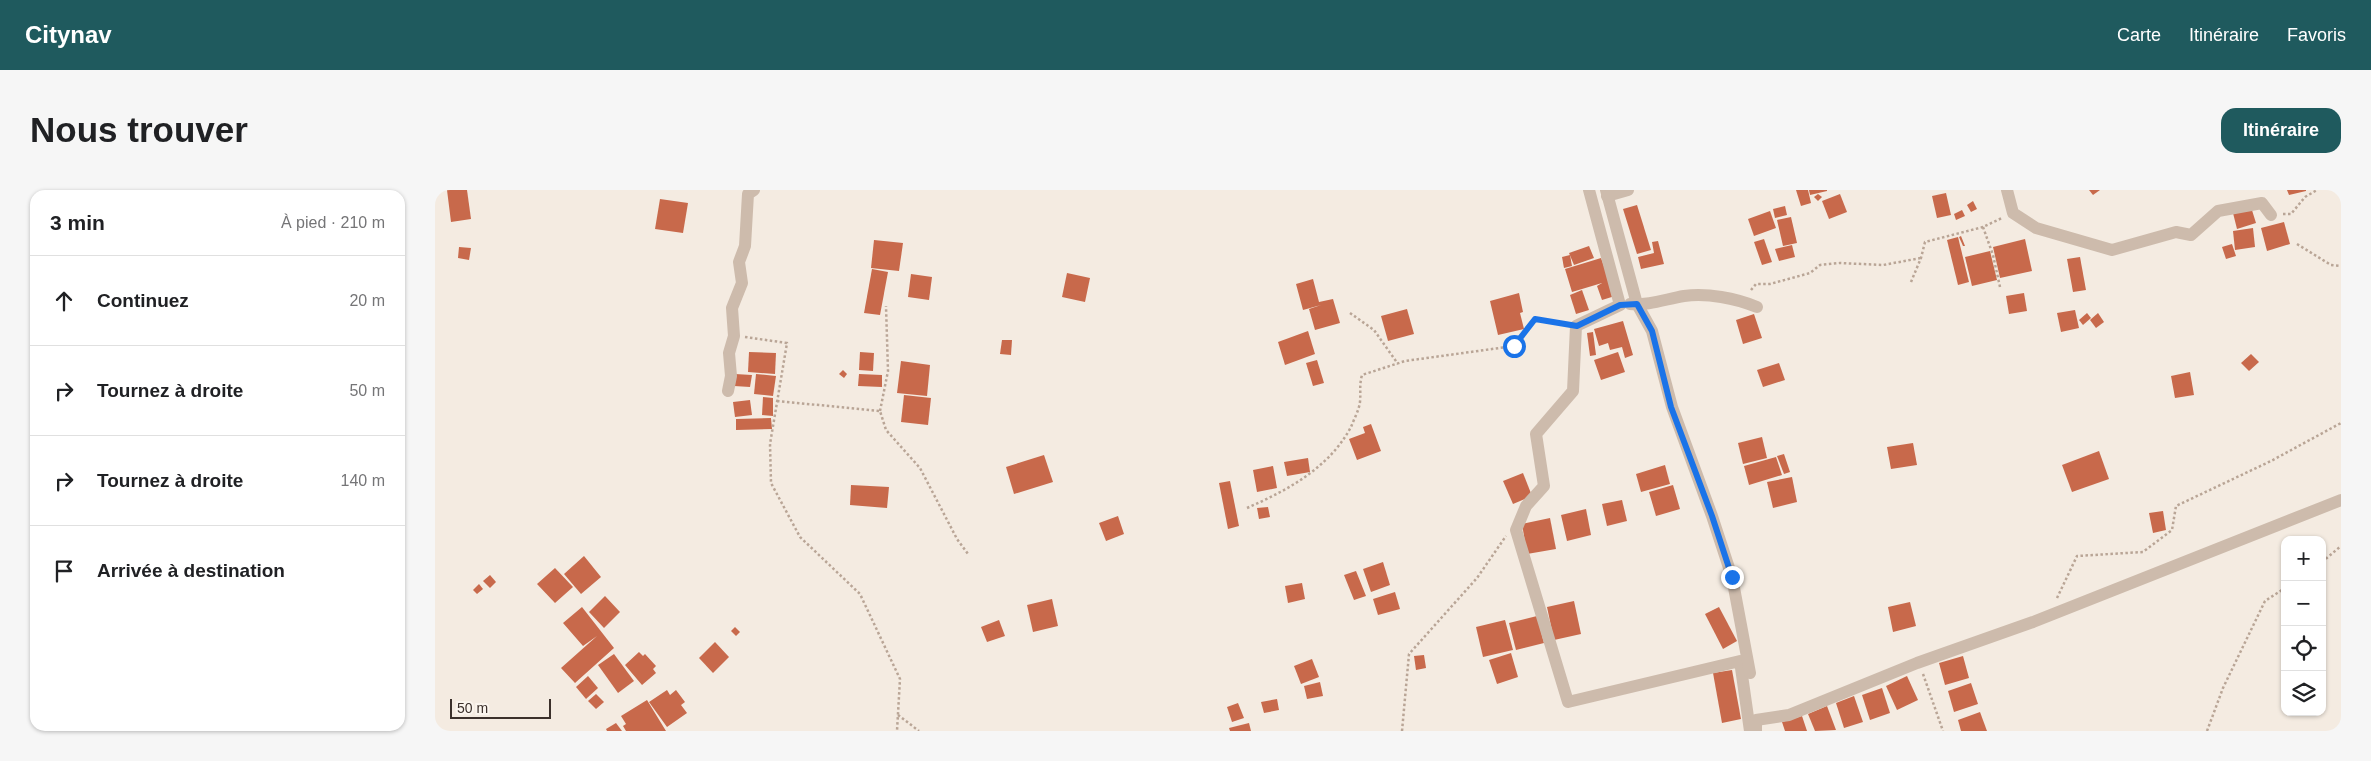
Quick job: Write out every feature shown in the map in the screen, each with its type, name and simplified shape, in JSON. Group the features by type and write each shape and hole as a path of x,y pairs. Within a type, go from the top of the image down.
{"street":[{"path":"728,391 731,376 729,353 734,336 732,308 742,282 739,262 745,246 748,194 754,190"},
{"path":"1589,190 1620,305"},
{"path":"1628,190 1606,193 1637,304 1652,331 1671,407 1712,516 1732,577 1747,650 1754,727"},
{"path":"2007,190 2013,213 2036,228 2112,250 2176,232 2191,235 2217,211 2262,203 2271,215"},
{"path":"1754,727 1740,660 1568,702 1516,530 1526,506 1544,486 1536,434 1573,391 1577,326 1620,305 1685,296 1728,298 1757,307"},
{"path":"1754,727 1789,715 1917,663 2049,616 2341,500"}],"path":[{"path":"2271,215 2291,214 2305,197 2317,190"},
{"path":"1911,282 1921,258 1925,242 1983,227 2013,213"},
{"path":"1983,227 1993,255 2000,287"},
{"path":"2297,244 2331,265 2341,266"},
{"path":"1742,301 1756,284 1770,284 1810,273 1820,265 1840,263 1883,265 1921,258"},
{"path":"886,306 888,371 880,411 886,430 920,468 957,539 968,554"},
{"path":"1350,313 1373,330 1398,364"},
{"path":"1247,508 1305,477 1325,463 1344,440 1354,420 1360,401 1358,387 1362,375 1398,364 1514,346 1535,319 1577,326"},
{"path":"734,336 787,343 770,444 771,483 800,537 860,594 900,679 897,731"},
{"path":"777,401 880,411"},
{"path":"2049,616 2077,556 2143,552 2173,530 2175,506 2271,461 2341,423"},
{"path":"1402,731 1409,654 1477,578 1510,530"},
{"path":"2326,559 2341,546"},
{"path":"2207,731 2223,688 2265,601 2281,591"},
{"path":"1917,663 1927,680 1932,705 1943,731"},
{"path":"898,715 919,731"}],"building":[{"path":"447,190 467,190 471,219 451,222"},
{"path":"1796,190 1808,190 1811,203 1801,206"},
{"path":"1809,190 1827,190 1827,191 1810,195"},
{"path":"2089,190 2100,190 2093,195"},
{"path":"2287,190 2306,190 2306,191 2289,195"},
{"path":"1946,193 1951,215 1937,218 1932,196"},
{"path":"1818,194 1822,197 1818,201 1814,197"},
{"path":"1840,194 1847,212 1829,219 1822,201"},
{"path":"660,199 688,203 683,233 655,229"},
{"path":"1973,201 1977,209 1971,212 1967,205"},
{"path":"1637,205 1651,250 1637,254 1623,209"},
{"path":"1785,206 1787,215 1775,218 1773,209"},
{"path":"2251,207 2256,223 2237,229 2233,213"},
{"path":"1962,210 1965,216 1956,220 1954,214"},
{"path":"1770,211 1776,228 1754,236 1748,219"},
{"path":"1791,217 1797,243 1783,246 1777,220"},
{"path":"2284,222 2290,244 2267,251 2261,228"},
{"path":"2253,228 2255,247 2235,250 2233,231"},
{"path":"1961,236 1965,246 1963,246 1959,237"},
{"path":"1958,237 1969,282 1958,285 1947,240"},
{"path":"1764,239 1772,262 1762,265 1754,242"},
{"path":"2025,239 2032,271 2000,278 1993,247"},
{"path":"874,240 903,243 899,271 871,268"},
{"path":"1658,241 1664,264 1641,269 1638,257 1654,253 1652,242"},
{"path":"2232,244 2236,256 2226,259 2222,247"},
{"path":"1792,245 1795,257 1779,261 1775,249"},
{"path":"1589,246 1594,258 1574,265 1569,253"},
{"path":"459,247 471,248 469,260 458,258"},
{"path":"1990,251 1997,280 1972,286 1965,257"},
{"path":"1570,255 1572,266 1564,268 1562,257"},
{"path":"2080,257 2086,290 2073,292 2067,259"},
{"path":"1601,258 1615,296 1602,300 1597,286 1602,283 1572,292 1565,269"},
{"path":"872,269 888,272 880,315 864,313"},
{"path":"1067,273 1090,278 1085,302 1062,297"},
{"path":"911,274 932,277 929,300 908,297"},
{"path":"1313,279 1319,302 1333,299 1340,323 1315,330 1309,309 1321,305 1303,310 1296,284"},
{"path":"1582,290 1589,310 1576,314 1570,295"},
{"path":"1519,293 1523,312 1520,313 1524,329 1498,335 1490,301"},
{"path":"2024,293 2027,311 2009,314 2006,296"},
{"path":"1407,309 1414,334 1388,341 1381,316"},
{"path":"2075,310 2079,328 2061,332 2057,313"},
{"path":"2087,313 2091,318 2083,325 2079,320"},
{"path":"2098,313 2104,322 2096,328 2090,320"},
{"path":"1754,314 1762,338 1743,344 1736,320"},
{"path":"1623,321 1633,355 1625,358 1622,347 1610,350 1608,343 1599,346 1594,329"},
{"path":"1308,331 1315,354 1285,365 1278,342"},
{"path":"1593,332 1596,355 1590,356 1587,333"},
{"path":"1002,340 1012,340 1011,355 1000,354"},
{"path":"749,352 776,353 775,374 748,372"},
{"path":"860,352 874,353 873,371 859,370"},
{"path":"1618,352 1625,372 1601,380 1594,360"},
{"path":"2251,354 2259,362 2249,371 2241,363"},
{"path":"1317,360 1324,383 1313,386 1306,363"},
{"path":"901,361 930,365 927,396 897,393"},
{"path":"1779,363 1785,380 1763,387 1757,370"},
{"path":"843,370 847,374 844,378 839,374"},
{"path":"2190,372 2194,395 2175,398 2171,376"},
{"path":"735,374 752,375 750,387 734,386"},
{"path":"756,374 776,376 773,396 754,394"},
{"path":"859,374 882,375 882,387 858,386"},
{"path":"904,395 931,398 928,425 901,422"},
{"path":"763,397 773,398 773,416 762,415"},
{"path":"750,400 752,415 735,417 733,402"},
{"path":"771,418 772,429 736,430 736,419"},
{"path":"1371,424 1381,451 1357,460 1349,439 1365,433 1363,427"},
{"path":"1762,437 1767,458 1743,464 1738,443"},
{"path":"1913,443 1917,465 1891,469 1887,447"},
{"path":"2099,451 2109,479 2072,492 2062,465"},
{"path":"1784,454 1790,472 1784,474 1777,456"},
{"path":"1044,455 1053,482 1014,494 1006,467"},
{"path":"1776,457 1782,475 1749,485 1744,466"},
{"path":"1308,458 1310,472 1287,476 1284,462"},
{"path":"1665,465 1670,484 1641,492 1636,474"},
{"path":"1273,466 1277,488 1257,492 1253,470"},
{"path":"1523,473 1532,496 1513,504 1503,481"},
{"path":"1792,477 1797,502 1773,508 1767,482"},
{"path":"1230,481 1239,526 1228,529 1219,483"},
{"path":"851,485 889,487 887,508 850,505"},
{"path":"1673,485 1680,509 1656,516 1649,492"},
{"path":"1622,500 1627,521 1607,526 1602,504"},
{"path":"1268,507 1270,517 1259,519 1257,508"},
{"path":"1586,509 1591,535 1567,541 1561,515"},
{"path":"2163,511 2166,530 2153,533 2149,513"},
{"path":"1118,516 1124,534 1106,541 1099,523"},
{"path":"1550,518 1556,549 1527,554 1522,524"},
{"path":"584,556 601,577 581,594 564,574"},
{"path":"1383,562 1390,585 1371,592 1363,569"},
{"path":"555,568 573,587 555,603 537,584"},
{"path":"1356,571 1366,596 1354,600 1344,575"},
{"path":"490,575 496,582 490,588 483,581"},
{"path":"1302,583 1305,599 1288,603 1285,586"},
{"path":"479,584 483,589 477,594 473,590"},
{"path":"1395,592 1400,609 1378,615 1373,599"},
{"path":"605,596 620,612 604,628 589,612"},
{"path":"1052,599 1058,626 1033,632 1027,605"},
{"path":"1574,601 1581,634 1554,640 1547,607"},
{"path":"1910,602 1916,626 1893,632 1888,607"},
{"path":"582,607 614,648 575,683 561,668 597,636 583,646 563,623"},
{"path":"1719,607 1737,641 1723,649 1705,614"},
{"path":"1537,616 1544,643 1516,650 1509,623"},
{"path":"999,620 1005,636 987,642 981,627"},
{"path":"1505,620 1513,650 1483,657 1476,627"},
{"path":"735,627 740,632 736,636 731,631"},
{"path":"715,642 729,657 713,673 699,658"},
{"path":"639,652 643,656 645,654 656,666 653,669 656,673 642,685 625,665"},
{"path":"1511,653 1518,677 1497,684 1489,660"},
{"path":"614,654 634,681 618,693 598,665"},
{"path":"1424,655 1426,668 1416,670 1414,656"},
{"path":"1963,656 1969,678 1945,685 1939,663"},
{"path":"1312,659 1319,677 1301,684 1294,666"},
{"path":"1732,670 1741,719 1722,723 1713,673"},
{"path":"588,676 598,688 586,699 576,687"},
{"path":"1907,676 1918,700 1897,710 1886,686"},
{"path":"1320,682 1323,696 1307,699 1304,686"},
{"path":"1971,683 1978,704 1954,712 1948,691"},
{"path":"1882,688 1890,713 1870,720 1862,695"},
{"path":"667,690 670,695 676,690 685,702 681,705 687,713 667,727 649,702"},
{"path":"596,694 604,702 596,709 588,701"},
{"path":"1854,696 1863,722 1844,728 1836,703"},
{"path":"1277,699 1279,710 1264,713 1261,702"},
{"path":"647,700 666,731 626,731 623,726 626,724 621,716"},
{"path":"1238,703 1244,718 1232,722 1227,707"},
{"path":"1827,706 1836,730 1815,731 1808,714"},
{"path":"1980,712 1987,731 1961,731 1958,720"},
{"path":"1802,716 1807,731 1785,731 1782,722"},
{"path":"616,723 622,731 607,731 606,729"},
{"path":"1249,723 1251,731 1230,731 1229,728"}],"route":[{"path":"1514,346 1535,319 1577,326 1625,303 1637,304 1652,331 1671,407 1712,516 1732,577"}]}
